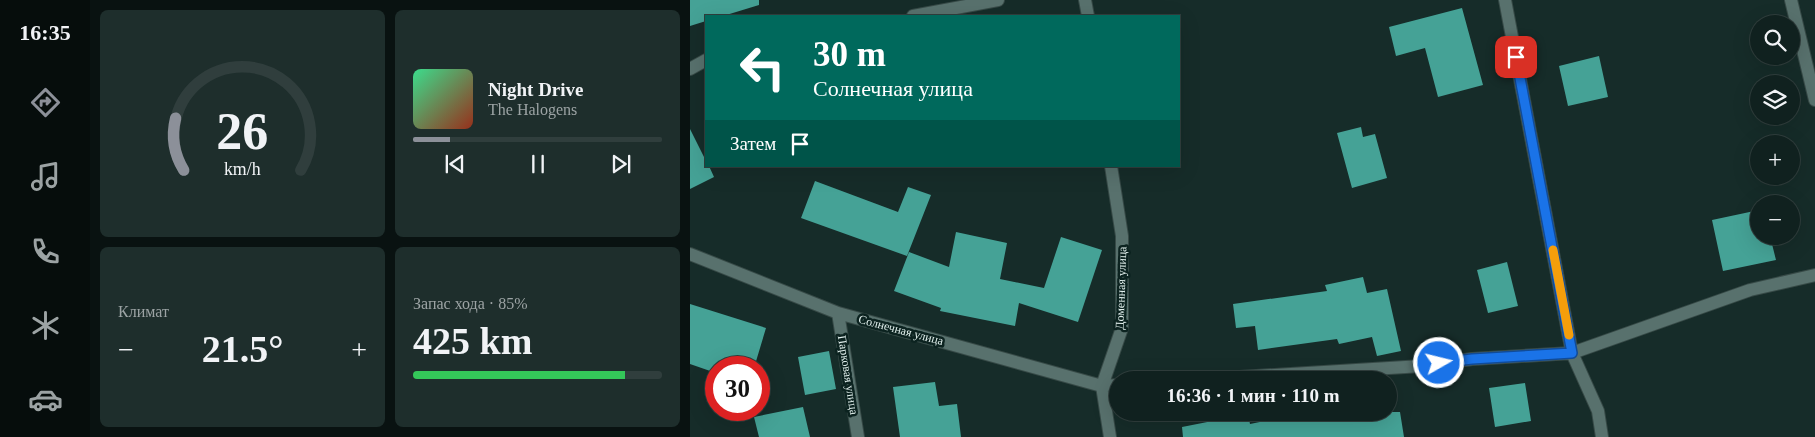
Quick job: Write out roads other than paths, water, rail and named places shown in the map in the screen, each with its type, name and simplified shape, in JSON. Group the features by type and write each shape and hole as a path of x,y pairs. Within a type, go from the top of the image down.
{"street":[{"path":"918,15 998,0"},
{"path":"1085,0 1088,15"},
{"path":"1505,0 1572,353 1598,411 1602,437"},
{"path":"1792,0 1815,100"},
{"path":"690,69 705,61"},
{"name":"Доменная улица","path":"1110,437 1102,386 1122,328 1122,236 1111,167"},
{"name":"Солнечная улица","path":"690,254 838,313 1102,386 1109,386"},
{"path":"1340,371 1422,366 1472,359 1572,353 1750,290 1815,275"},
{"name":"Парковая улица","path":"838,313 858,437"}]}
